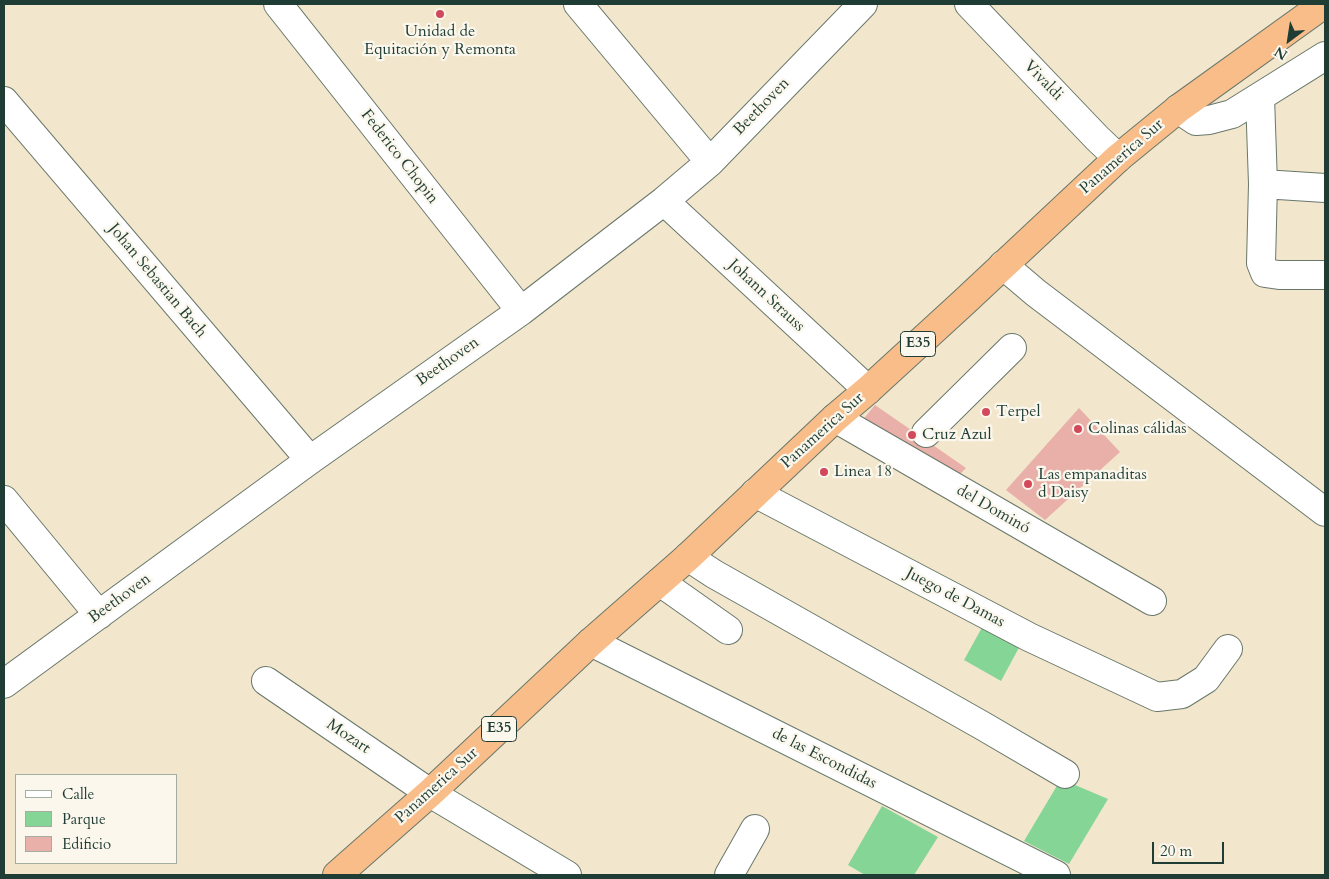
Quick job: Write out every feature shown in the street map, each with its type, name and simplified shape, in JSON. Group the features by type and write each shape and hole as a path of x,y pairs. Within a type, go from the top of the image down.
{"highway":[{"name":"Panamerica Sur","path":"338,875 430,793 591,642 688,557 835,418 868,390 1118,158 1178,109 1324,4"}],"street":[{"name":"Federico Chopin","path":"278,4 521,311"},
{"path":"578,4 710,162"},
{"name":"Beethoven","path":"4,684 310,460 521,311 664,201 710,162 863,4"},
{"name":"Vivaldi","path":"969,4 1118,158"},
{"path":"1178,109 1196,120 1209,120 1232,114 1325,56"},
{"path":"1260,97 1263,184 1261,263 1265,273 1279,276 1325,275"},
{"name":"Johan Sebastian Bach","path":"4,101 310,460"},
{"path":"1263,184 1325,188"},
{"name":"Johann Strauss","path":"664,201 868,390"},
{"path":"1003,265 1036,293 1325,512"},
{"path":"926,432 1012,348"},
{"name":"del Dominó","path":"835,418 1152,601"},
{"name":"Juego de Damas","path":"755,493 1029,637 1157,697 1182,694 1206,679 1228,649"},
{"path":"4,500 99,615"},
{"path":"688,557 1065,774"},
{"path":"660,582 728,630"},
{"name":"de las Escondidas","path":"591,642 1010,865 1056,875"},
{"name":"Mozart","path":"266,682 430,793 567,875"},
{"path":"729,875 755,829"}],"green space":[{"path":"985,622 1022,642 1001,681 964,660"},
{"path":"1061,779 1108,799 1069,864 1024,841"},
{"path":"882,806 938,837 914,875 865,875 848,865"}],"building":[{"path":"875,405 966,468 955,479 860,423"},
{"path":"1079,408 1120,452 1045,520 1006,490"}],"place":[{"name":"Unidad de Equitación y Remonta","path":"440,14"},
{"name":"Terpel","path":"986,412"},
{"name":"Colinas cálidas","path":"1078,429"},
{"name":"Cruz Azul","path":"912,435"},
{"name":"Linea 18","path":"824,472"},
{"name":"Las empanaditas d Daisy","path":"1028,484"}]}
